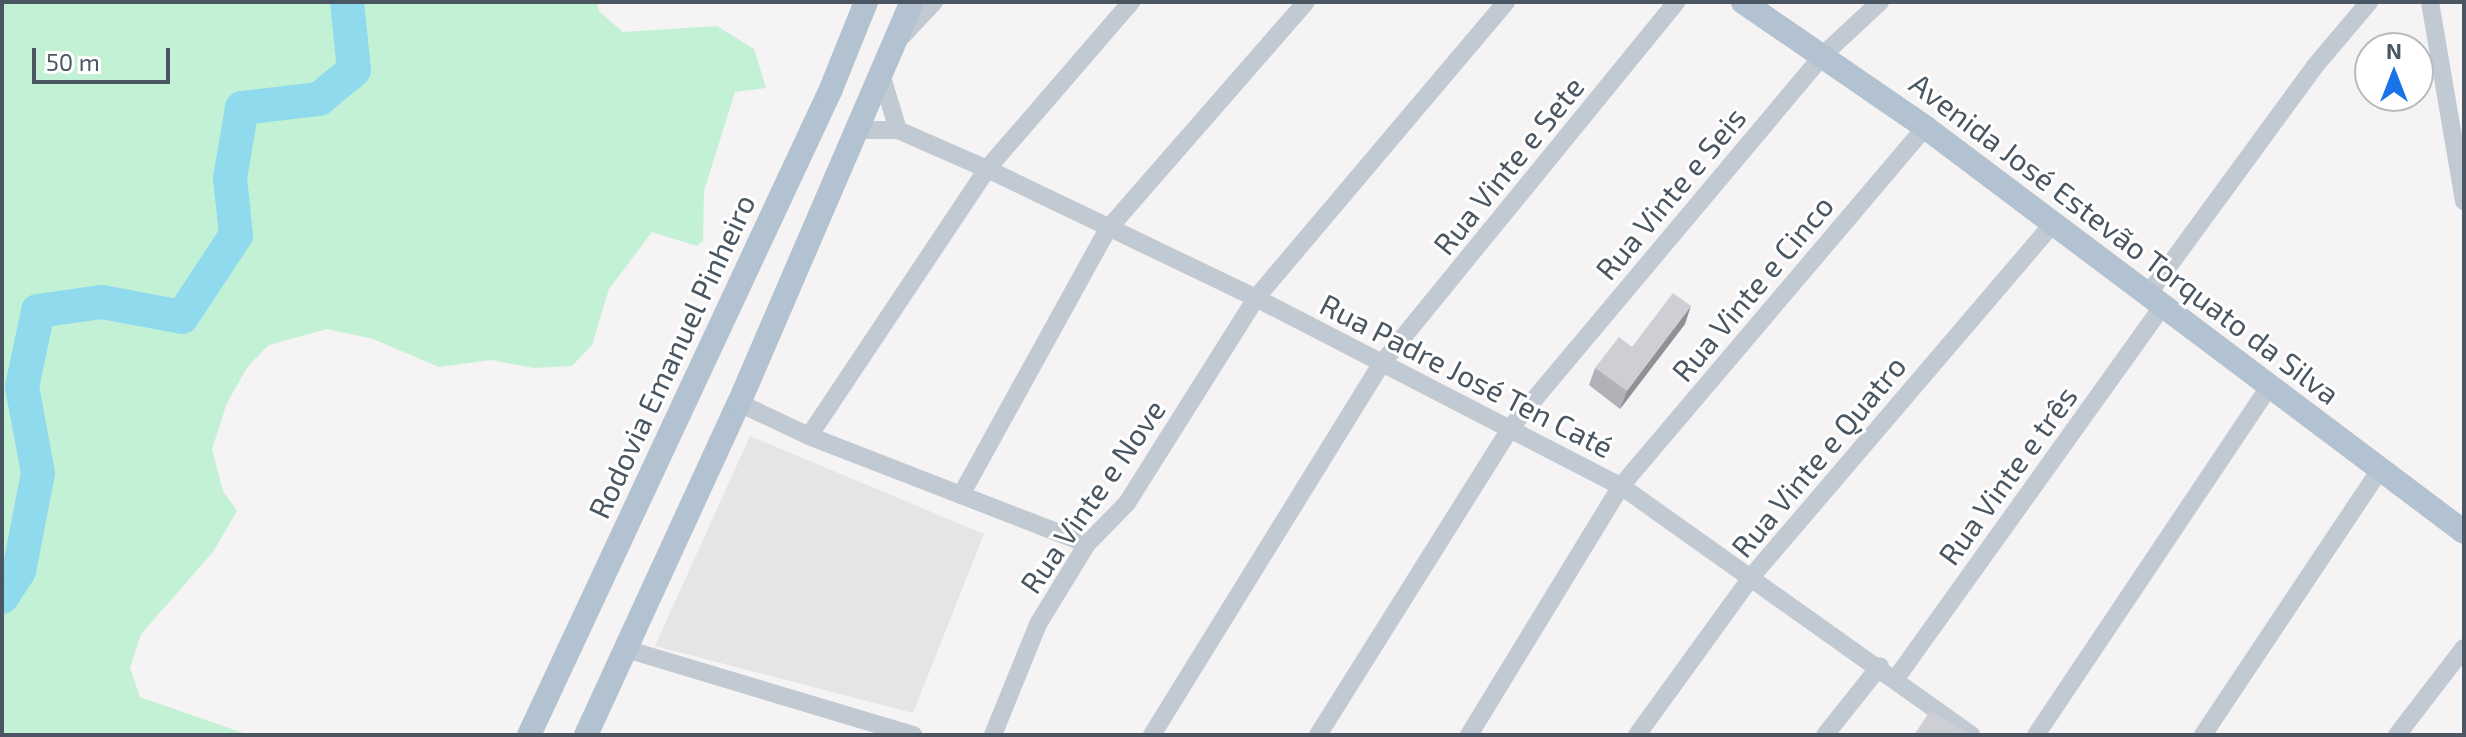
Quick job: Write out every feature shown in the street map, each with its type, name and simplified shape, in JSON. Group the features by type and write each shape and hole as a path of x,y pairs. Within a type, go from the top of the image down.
{"main road":[{"name":"Rodovia Emanuel Pinheiro","path":"529,735 831,89 866,2"},
{"path":"586,735 739,403 912,2"},
{"name":"Avenida José Estevão Torquato da Silva","path":"1743,2 1925,127 2464,532"}],"street":[{"path":"894,44 934,2"},
{"path":"809,436 987,169 1131,2"},
{"path":"961,495 1108,229 1306,2"},
{"name":"Rua Vinte e Nove","path":"993,735 1038,624 1087,544 1127,503 1256,298 1506,2"},
{"name":"Rua Vinte e Sete","path":"1152,735 1382,363 1676,2"},
{"name":"Rua Vinte e Seis","path":"1511,427 1823,55 1880,2"},
{"name":"Rua Vinte e três","path":"1897,677 2315,66 2369,2"},
{"path":"2430,2 2464,201"},
{"path":"858,130 898,130 881,74"},
{"name":"Rua Vinte e Cinco","path":"1621,486 1925,127"},
{"name":"Rua Padre José Ten Caté","path":"898,130 987,169 1256,298 1621,486 1897,677 1972,735"},
{"name":"Rua Vinte e Quatro","path":"1637,735 1752,576 2053,223"},
{"path":"2036,735 2269,387"},
{"path":"739,403 809,436 1087,544"},
{"path":"1318,735 1511,427"},
{"path":"2203,735 2381,468"},
{"path":"1469,735 1621,486"},
{"path":"2397,735 2464,648"},
{"path":"626,649 913,735"},
{"path":"1825,735 1880,666"}],"shaded area":[{"path":"750,436 984,534 913,713 655,646"}],"green space":[{"path":"2,2 597,2 599,11 623,32 717,26 754,49 766,88 735,92 704,191 703,241 697,246 652,232 609,289 592,345 572,366 534,368 491,360 439,367 373,339 327,329 269,345 248,366 227,403 212,449 223,491 237,511 213,552 141,634 130,668 140,697 249,735 2,735"}],"building":[{"path":"1673,293 1691,306 1627,391 1595,368 1619,337 1632,347"},
{"path":"1930,711 1972,735 1914,735"}],"waterway":[{"path":"2,597 19,571 38,473 22,387 38,311 102,302 182,317 236,235 230,178 242,108 319,99 354,70 347,2"}]}
